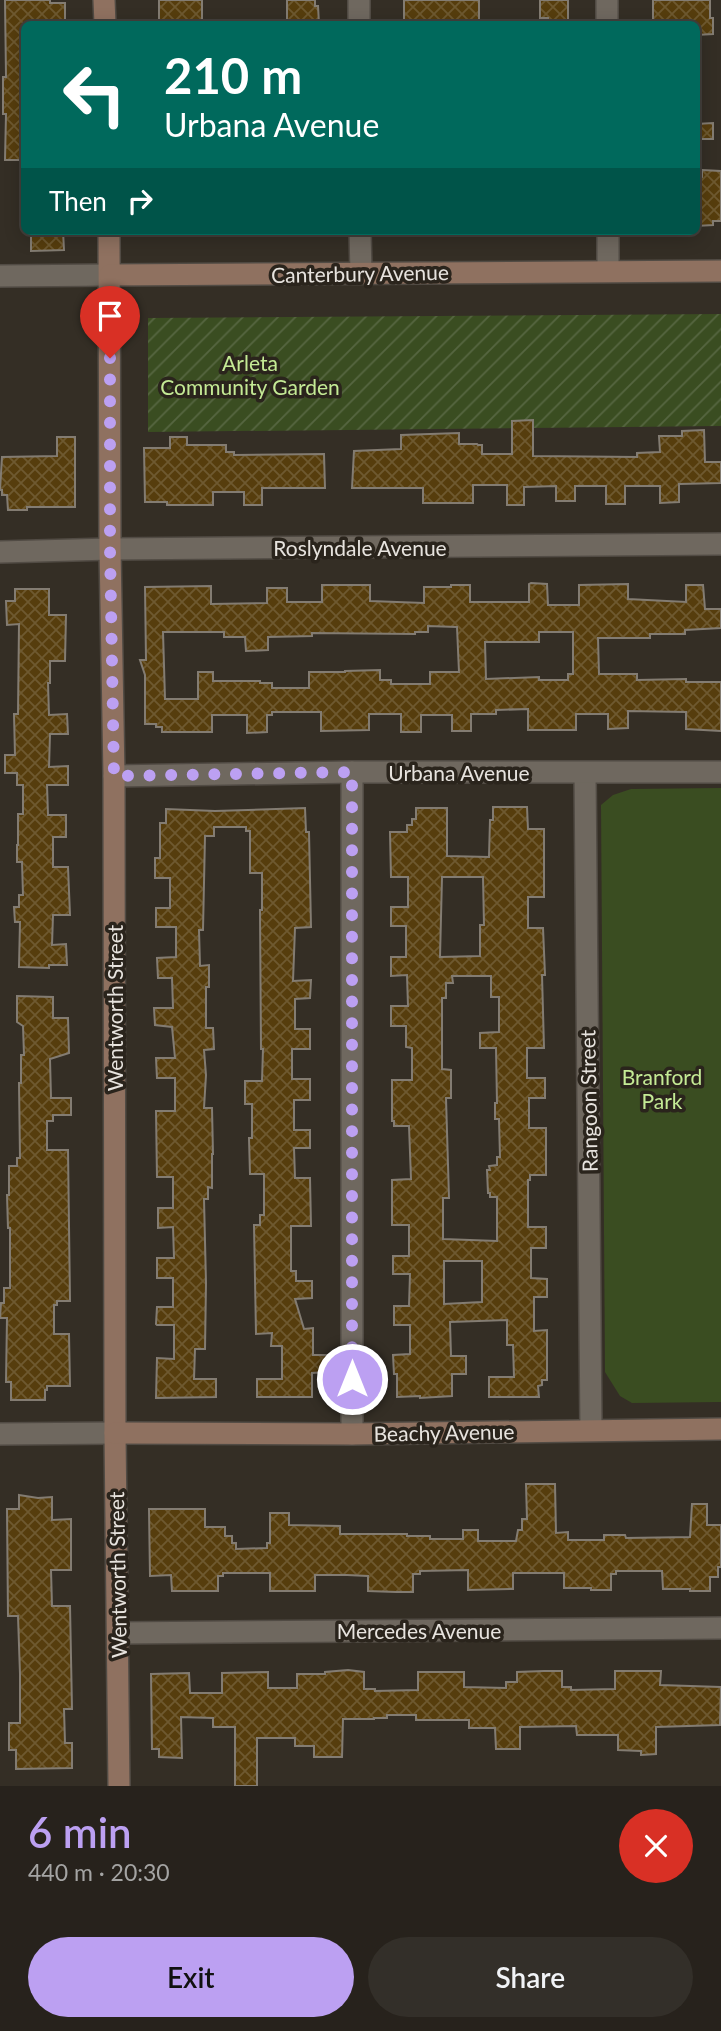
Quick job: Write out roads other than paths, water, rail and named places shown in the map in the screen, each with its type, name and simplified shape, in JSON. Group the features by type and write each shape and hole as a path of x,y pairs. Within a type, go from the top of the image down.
{"street":[{"path":"104,0 105,21"},
{"path":"359,0 359,21"},
{"path":"607,0 607,21"},
{"name":"Wentworth Street","path":"109,235 119,1786"},
{"path":"360,235 361,273"},
{"path":"608,235 608,271"},
{"name":"Canterbury Avenue","path":"0,276 721,271"},
{"name":"Roslyndale Avenue","path":"0,552 721,544"},
{"path":"352,772 352,1434"},
{"name":"Urbana Avenue","path":"114,776 352,772 721,772"},
{"name":"Rangoon Street","path":"585,772 591,1430"},
{"name":"Beachy Avenue","path":"0,1434 352,1434 721,1429"},
{"name":"Mercedes Avenue","path":"118,1633 721,1628"}],"park label":[{"name":"Arleta Community Garden","path":"250,374"},
{"name":"Branford Park","path":"662,1088"}]}
